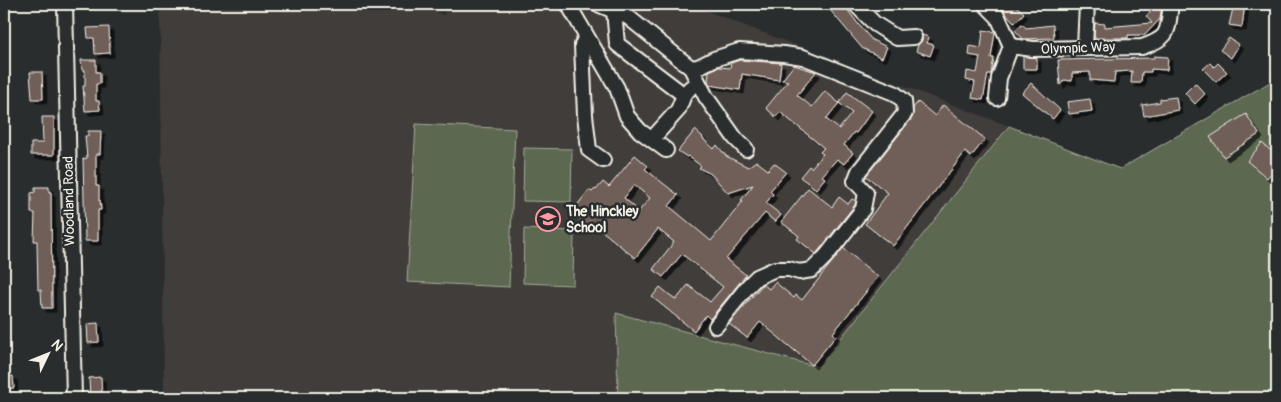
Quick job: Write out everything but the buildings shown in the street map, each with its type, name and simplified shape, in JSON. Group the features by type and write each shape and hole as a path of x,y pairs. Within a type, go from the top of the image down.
{"street":[{"name":"Woodland Road","path":"65,4 74,398"},
{"path":"568,4 617,88 627,116 640,131 666,150"},
{"path":"598,4 614,10 638,24 694,74 706,97 735,138 746,149"},
{"path":"855,4 875,24 897,38 914,37"},
{"path":"985,4 998,17 1011,46 999,78 997,98"},
{"path":"1085,47 1087,4"},
{"name":"Olympic Way","path":"1011,46 1033,49 1142,47 1157,42 1164,36 1168,30 1171,4"},
{"path":"614,10 617,44 684,95"},
{"path":"586,36 582,45 585,115 589,150 603,160"},
{"path":"652,139 678,110 698,67 738,51 803,57 894,93 904,101 905,113 859,172 855,181 866,194 863,209 826,256 812,270 799,272 789,269 775,269 757,278 748,286 716,326"}],"shaded area":[{"name":"The Hinckley School","path":"160,4 416,4 444,15 446,4 690,4 1009,126 818,367 616,313 618,398 164,398"}],"green space":[{"path":"1277,13 1277,398 618,398 616,313 818,367 1009,126 1120,169 1272,81"},
{"path":"416,124 515,129 509,287 407,282"},
{"path":"524,148 572,149 571,202 523,201"},
{"path":"524,229 574,231 573,285 523,283"}],"place":[{"name":"The Hinckley School","path":"548,219"}]}
